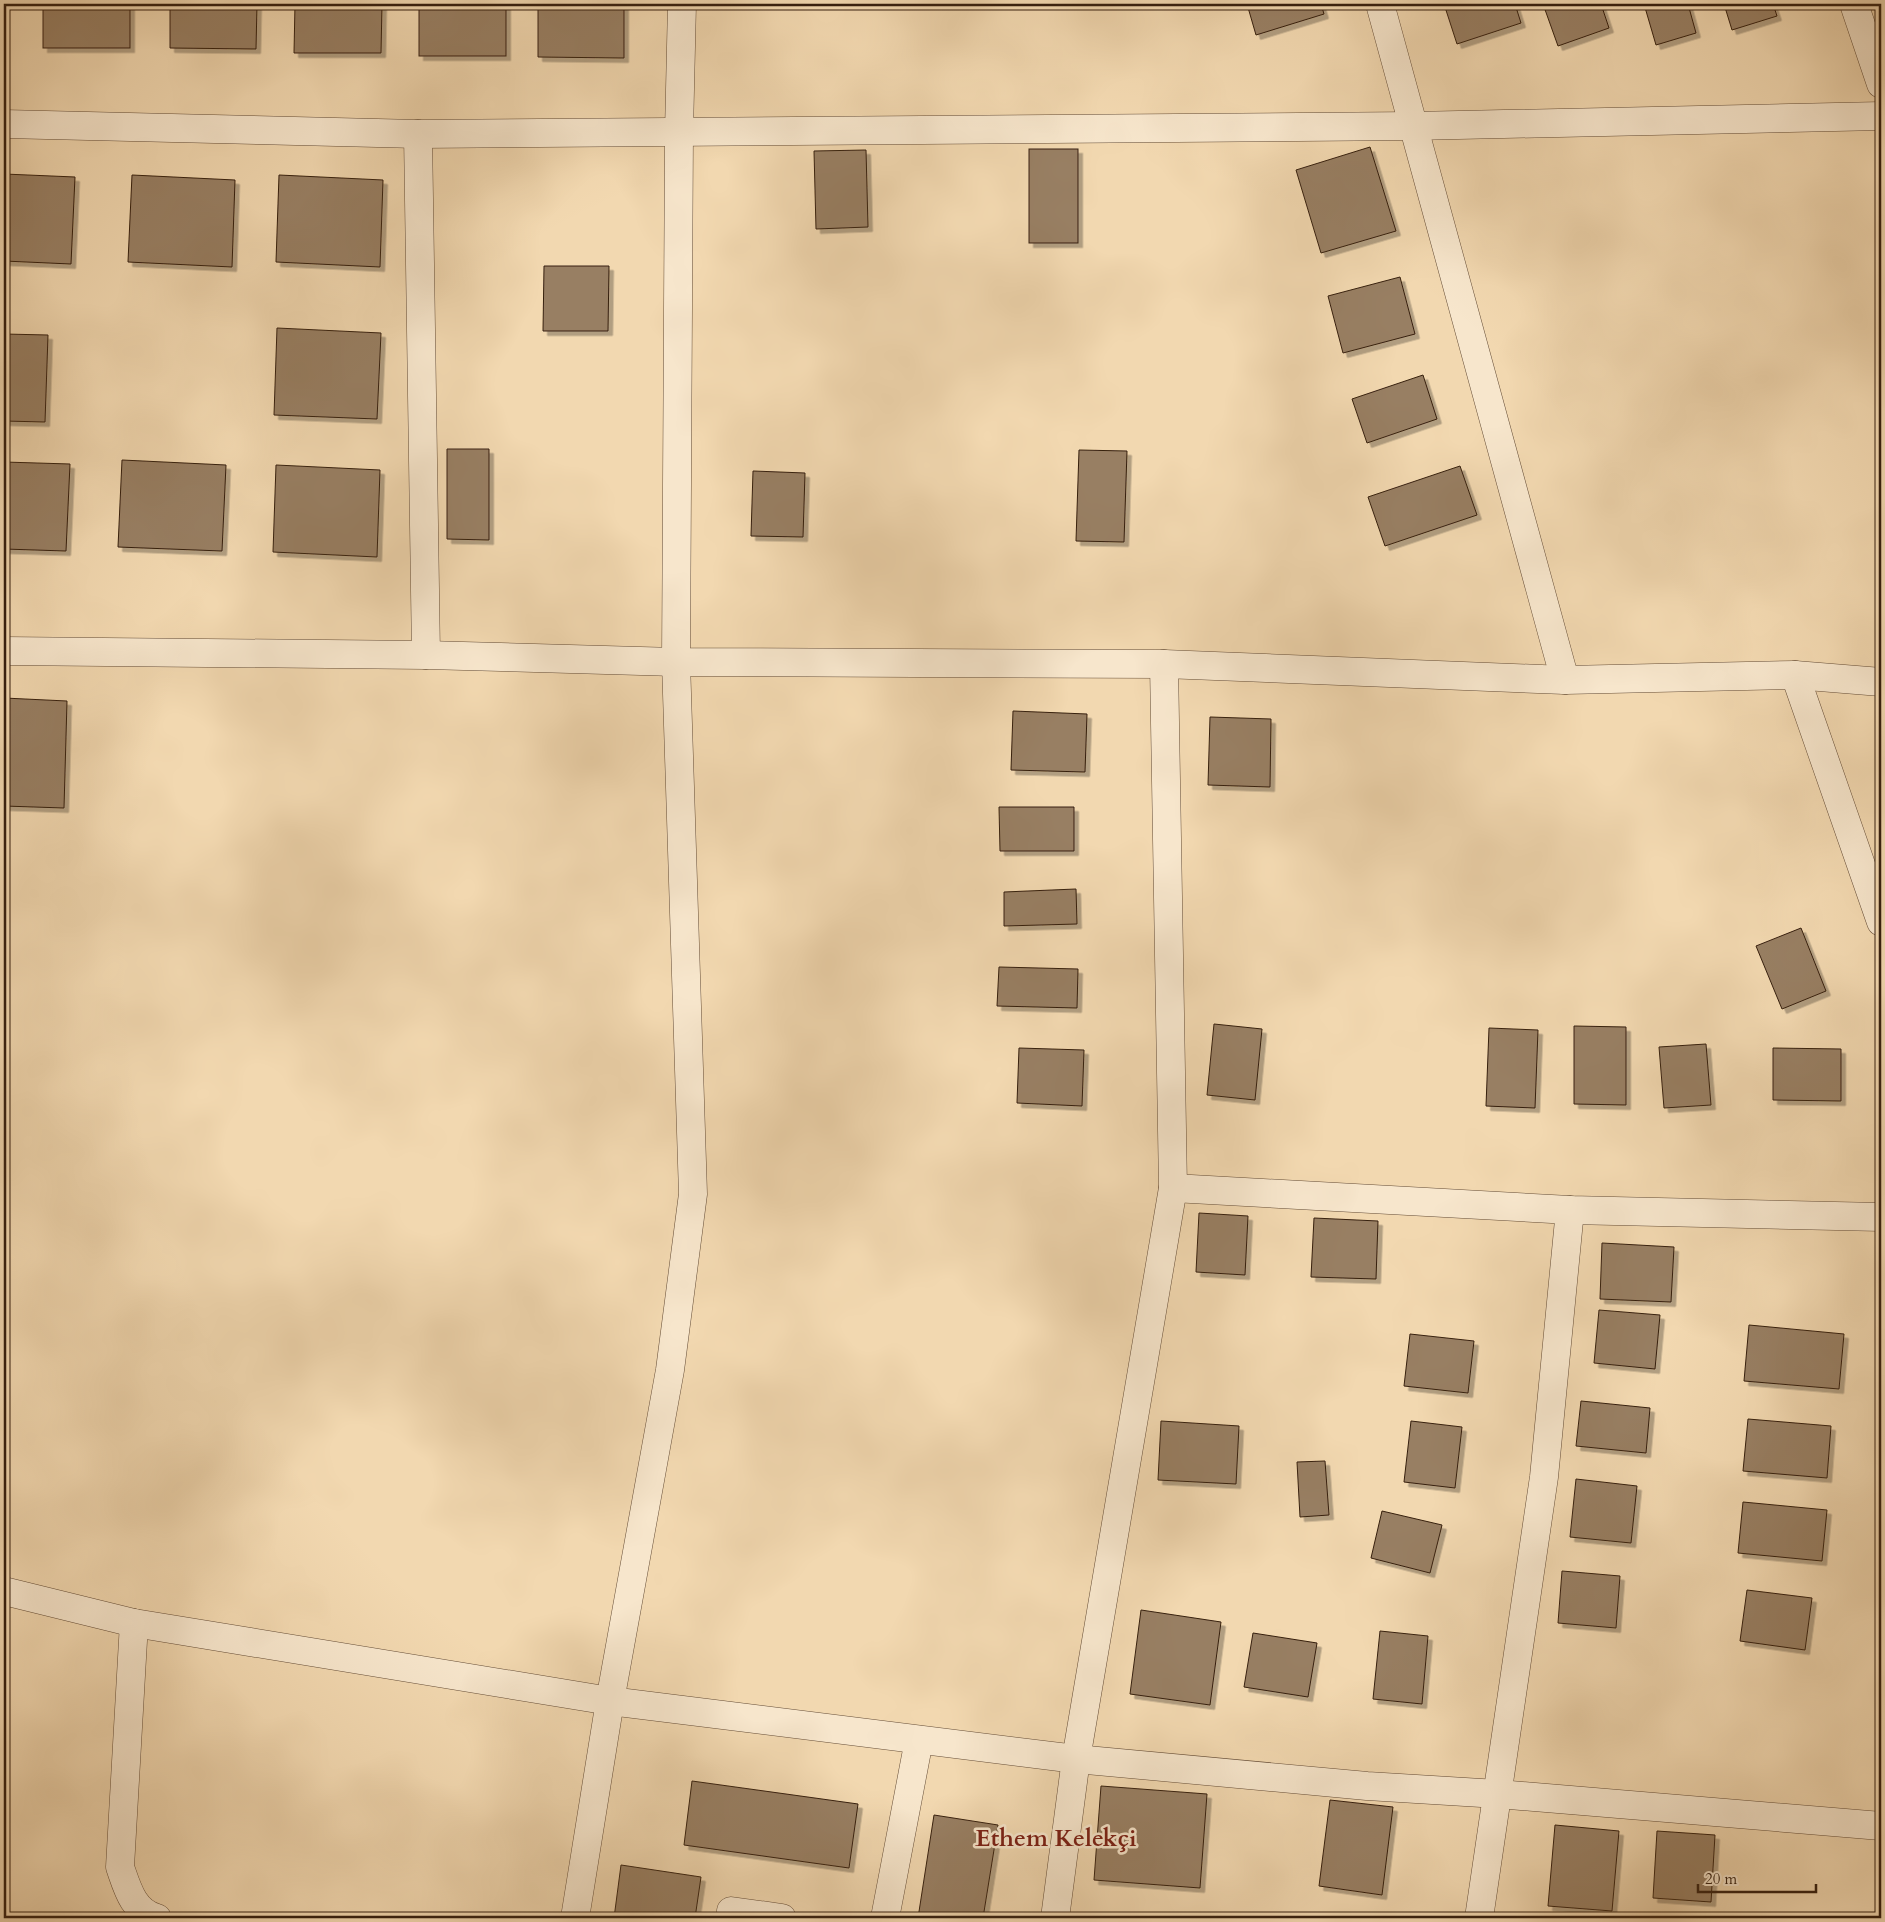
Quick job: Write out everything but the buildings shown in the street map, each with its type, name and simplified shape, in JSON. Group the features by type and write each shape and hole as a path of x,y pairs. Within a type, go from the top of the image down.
{"street":[{"path":"576,1918 610,1701 670,1370 693,1194 676,662 679,132 682,4"},
{"path":"1380,4 1565,680"},
{"path":"1854,4 1876,55 1881,84"},
{"path":"4,124 418,134 1413,126 1881,116"},
{"path":"418,134 426,655"},
{"path":"4,651 426,655 676,662 1164,664 1565,680 1795,675 1881,682"},
{"path":"1054,1918 1076,1759 1173,1188 1164,664"},
{"path":"1795,675 1881,922"},
{"path":"1173,1188 1570,1210 1881,1217"},
{"path":"1479,1918 1544,1477 1570,1210"},
{"path":"4,1591 134,1622 610,1701 919,1740 1076,1759 1367,1786 1498,1794 1881,1826"},
{"path":"134,1622 120,1867 132,1900 150,1916 157,1918"},
{"path":"885,1918 919,1740"},
{"path":"731,1911 782,1918"}],"district":[{"name":"Ethem Kelekçi","path":"1056,1838"}]}
